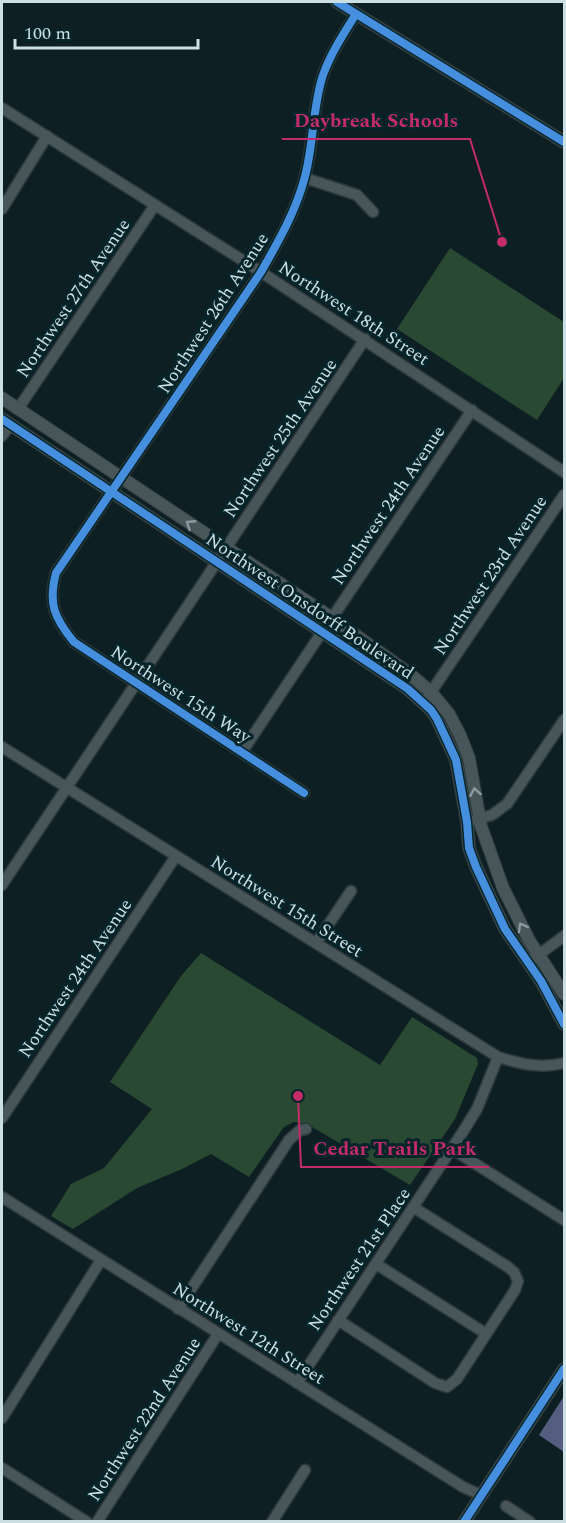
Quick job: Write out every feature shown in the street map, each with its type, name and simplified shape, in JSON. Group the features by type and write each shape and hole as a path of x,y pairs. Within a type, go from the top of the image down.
{"street":[{"path":"337,2 564,142"},
{"name":"Northwest 26th Avenue","path":"54,608 51,591 56,573 261,272 292,214 305,178 323,76 339,40 356,14"},
{"name":"Northwest 18th Street","path":"2,108 365,339 564,472"},
{"path":"2,209 47,136"},
{"path":"305,178 357,195 373,212"},
{"name":"Northwest 27th Avenue","path":"18,409 155,205"},
{"name":"Northwest 25th Avenue","path":"2,885 365,339"},
{"name":"Northwest Onsdorff Boulevard","path":"2,398 332,618 410,674 430,692 449,714 468,758 474,821 469,848 476,867 505,929 541,981 564,1024"},
{"name":"Northwest 24th Avenue","path":"332,618 472,410"},
{"path":"2,435 6,422"},
{"name":"Northwest Onsdorff Boulevard","path":"6,422 408,689 423,703 437,719 456,760 474,821 518,920 564,994"},
{"name":"Northwest 23rd Avenue","path":"423,703 564,495"},
{"name":"Northwest 15th Way","path":"54,608 62,628 74,642 304,793"},
{"path":"242,752 322,633"},
{"path":"474,821 492,815 507,804 564,720"},
{"name":"Northwest 15th Street","path":"2,747 498,1057 531,1066 564,1063"},
{"name":"Northwest 24th Avenue","path":"2,1118 176,856"},
{"path":"316,944 351,891"},
{"path":"528,962 564,936"},
{"name":"Northwest 21st Place","path":"297,1383 477,1109 498,1057"},
{"path":"178,1308 289,1140 300,1130 306,1129"},
{"path":"452,1149 564,1220"},
{"name":"Northwest 12th Street","path":"2,1197 463,1487 481,1495"},
{"path":"339,1320 435,1383 447,1387 457,1379 518,1285 517,1276 508,1267 413,1207"},
{"path":"2,1418 101,1260"},
{"path":"376,1264 485,1333"},
{"name":"Northwest 22nd Avenue","path":"97,1521 218,1334"},
{"path":"464,1521 564,1369"},
{"path":"2,1468 87,1521"},
{"path":"272,1521 304,1470"},
{"path":"506,1506 530,1521"}],"green space":[{"path":"450,248 564,322 564,378 537,420 397,329"},
{"path":"201,953 380,1065 412,1017 477,1058 478,1064 455,1119 410,1185 307,1124 294,1122 284,1127 249,1177 211,1154 137,1188 73,1229 51,1216 71,1184 104,1168 152,1109 110,1082 181,976"}],"water":[{"path":"564,1396 564,1452 539,1435"}],"cycle path":[{"path":"337,2 564,142"},
{"path":"304,793 74,642 57,618 53,593 56,573 261,272 280,238 304,180 323,75 356,14"},
{"path":"2,419 408,689 431,710 456,760 467,822 469,848 476,867 505,929 541,981 564,1024"},
{"path":"464,1522 564,1369"}],"place":[{"name":"Daybreak Schools","path":"502,242"},
{"name":"Cedar Trails Park","path":"298,1096"}]}
